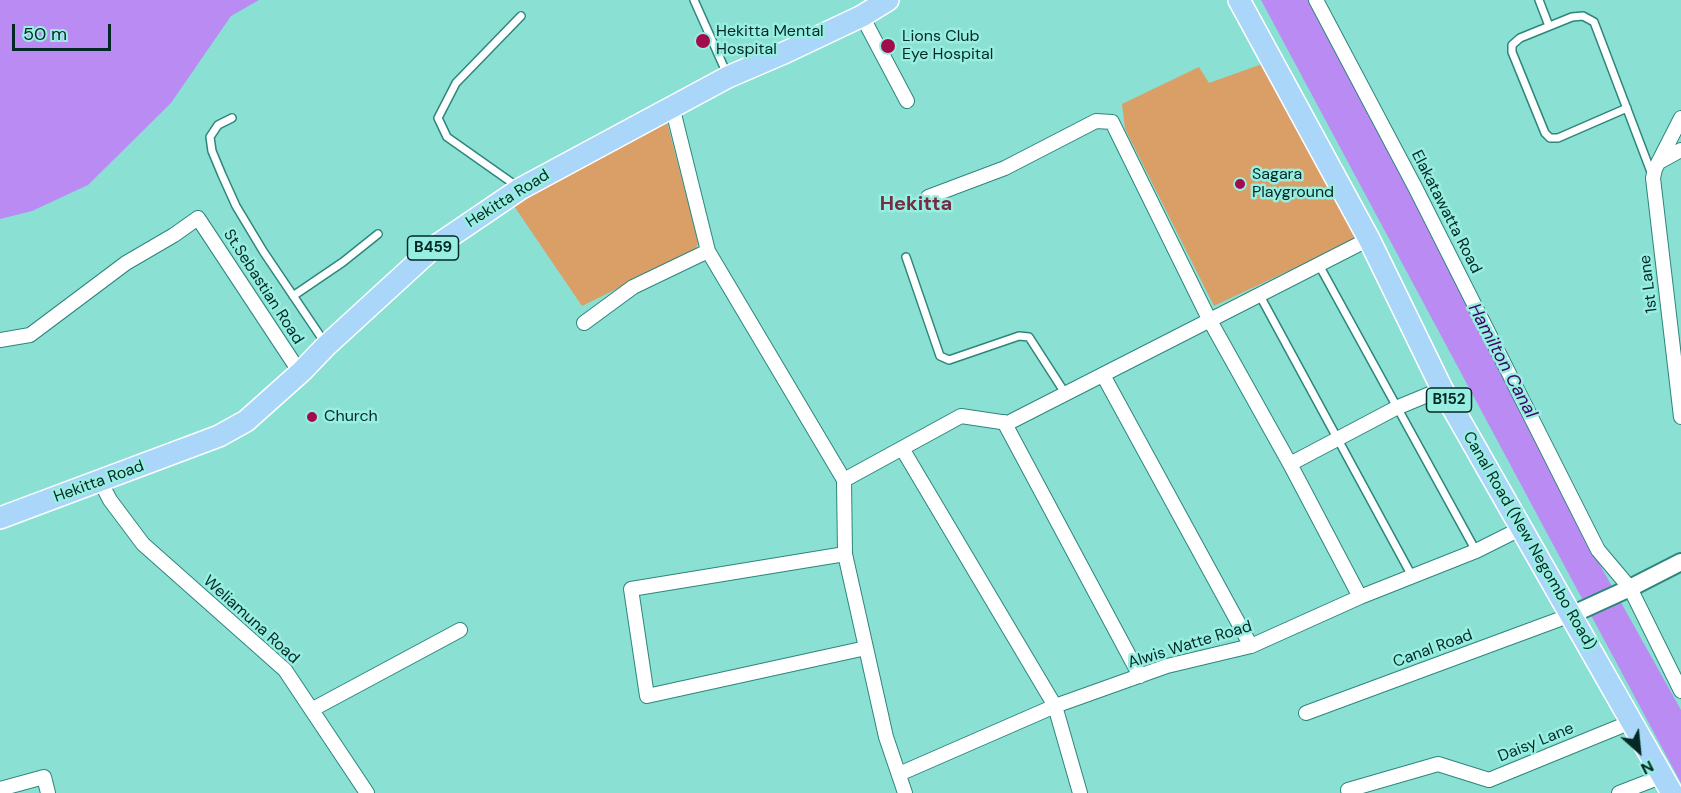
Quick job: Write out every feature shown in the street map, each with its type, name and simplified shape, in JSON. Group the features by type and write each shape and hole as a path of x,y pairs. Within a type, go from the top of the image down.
{"main road":[{"name":"Hekitta Road","path":"0,518 219,436 246,422 302,371 326,345 434,248 520,189 728,76 862,16 888,0"},
{"name":"Canal Road (New Negombo Road)","path":"1239,0 1369,239 1443,389 1668,785"}],"street":[{"name":"Elakatawatta Road","path":"1316,0 1416,189 1598,550 1630,588 1681,691"},
{"path":"862,16 907,101"},
{"path":"672,105 708,251 844,480 845,554 886,737 905,793"},
{"name":"1st Lane","path":"1681,118 1653,178 1681,417"},
{"path":"928,196 1005,168 1096,121 1112,122 1209,319 1290,464 1360,597"},
{"path":"1659,162 1681,150"},
{"name":"St.Sebastian Road","path":"0,340 30,335 126,263 198,218 293,362 302,371"},
{"path":"844,480 903,450 961,416 1008,423 1369,239"},
{"path":"584,323 633,287 708,251"},
{"path":"1103,375 1251,646"},
{"path":"1290,464 1396,408 1443,389"},
{"path":"1004,422 1140,676"},
{"path":"903,450 1055,706 1080,793"},
{"name":"Weliamuna Road","path":"100,482 110,500 143,544 285,670 314,709 368,793"},
{"name":"Alwis Watte Road","path":"899,774 1055,706 1167,666 1251,646 1360,597 1476,551 1522,528"},
{"path":"845,554 631,589 647,696 866,648"},
{"path":"1571,615 1681,562"},
{"name":"Canal Road","path":"1306,713 1571,615"},
{"path":"314,709 460,630"},
{"name":"Daisy Lane","path":"1348,790 1438,764 1489,780 1631,722"},
{"path":"0,789 44,777 48,793"},
{"path":"1619,793 1668,785"}],"lane":[{"path":"694,0 728,76"},
{"path":"1539,0 1549,26"},
{"path":"520,16 456,83 438,118 447,137 520,189"},
{"path":"1626,108 1558,138 1550,138 1545,133 1512,48 1515,41 1577,16 1589,18 1594,22 1653,178"},
{"path":"232,118 218,125 210,137 212,151 236,207 326,345"},
{"path":"293,296 343,262 378,234"},
{"path":"906,257 940,356 949,360 1019,336 1029,337 1065,393"},
{"path":"1319,265 1476,551"},
{"path":"1259,294 1412,576"}],"shaded area":[{"path":"0,0 259,0 231,16 171,103 88,185 32,211 0,219"},
{"path":"1261,0 1308,0 1595,556 1681,710 1681,783"},
{"name":"Sagara Playground","path":"1262,64 1358,238 1214,306 1125,129 1122,104 1199,67 1209,83"},
{"path":"666,118 698,241 696,250 582,306 514,206"}],"place":[{"name":"Hekitta Mental Hospital","path":"703,41"},
{"name":"Lions Club Eye Hospital","path":"888,46"},
{"name":"Sagara Playground","path":"1240,184"},
{"name":"Church","path":"312,417"}],"district":[{"name":"Hekitta","path":"916,205"}],"water label":[{"name":"Hamilton Canal","path":"1502,361"}]}
